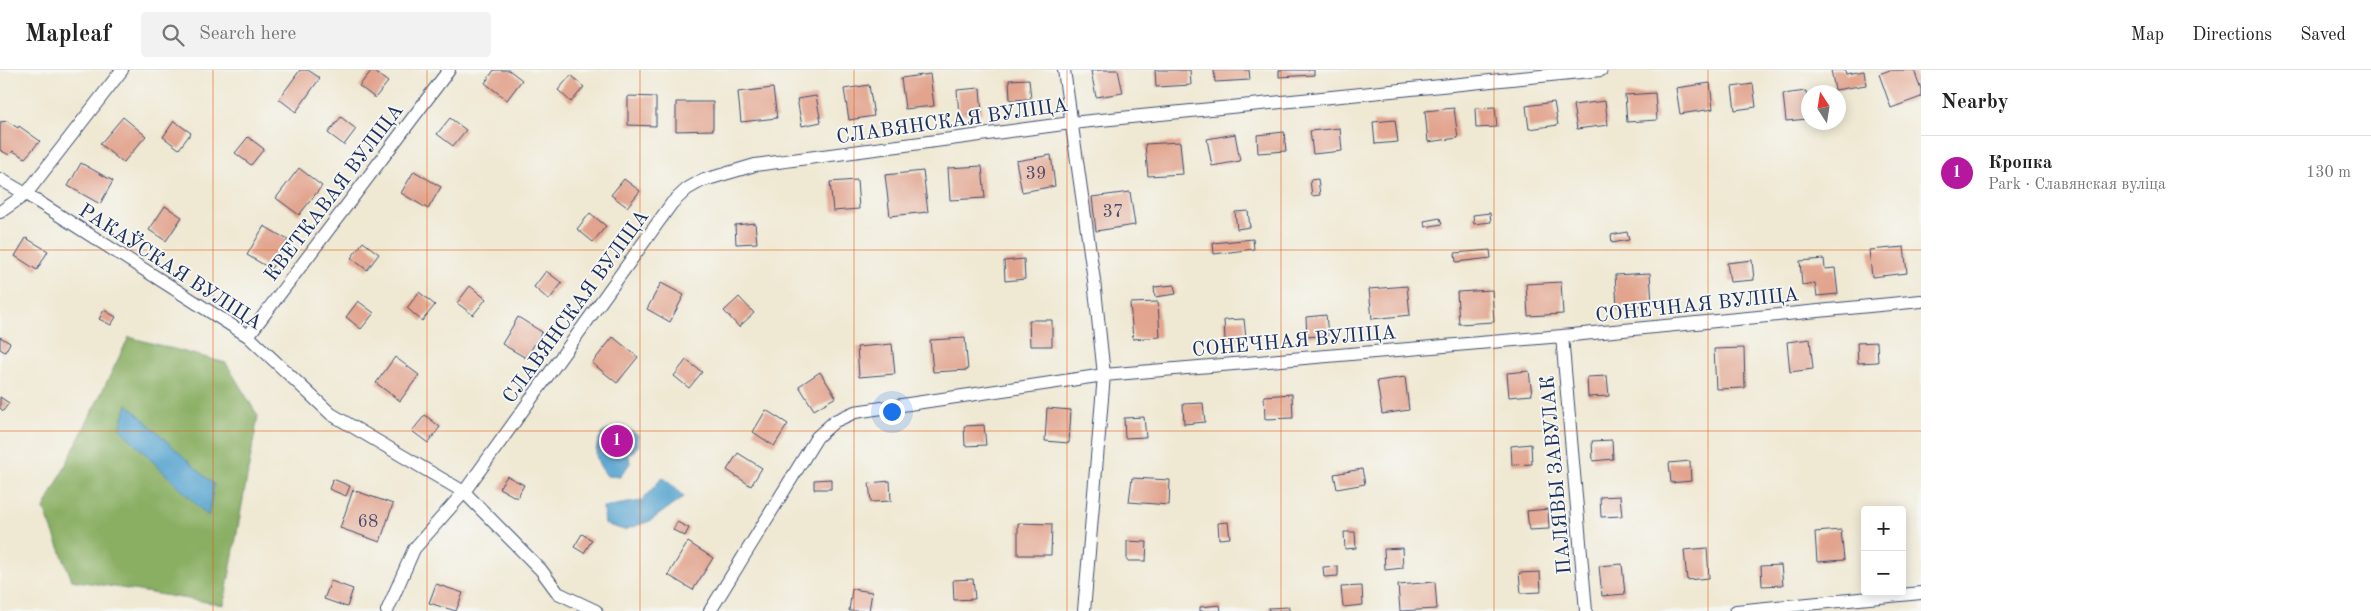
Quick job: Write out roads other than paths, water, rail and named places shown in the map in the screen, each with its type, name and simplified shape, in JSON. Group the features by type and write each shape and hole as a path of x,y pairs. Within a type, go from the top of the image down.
{"street":[{"path":"0,212 26,194 122,70"},
{"name":"КВЕТКАВАЯ ВУЛІЦА","path":"248,336 449,70"},
{"path":"1064,70 1094,280 1104,375 1084,611"},
{"name":"СЛАВЯНСКАЯ ВУЛІЦА","path":"387,611 414,549 464,492 672,203 694,185 727,172 755,165 1071,123 1601,70"},
{"name":"РАКАЎСКАЯ ВУЛІЦА","path":"0,180 26,194 248,336 331,414 464,492 541,570 558,593 596,611"},
{"name":"СОНЕЧНАЯ ВУЛІЦА","path":"710,611 817,437 835,422 855,412 1104,375 1562,336 1921,301"},
{"name":"ПАЛЯВЫ ЗАВУЛАК","path":"1562,336 1586,611"},
{"path":"1736,611 1921,593"}],"water":[{"path":"127,404 214,485 208,516 120,429"},
{"path":"613,428 629,430 638,435 638,446 629,456 630,463 620,477 607,476 599,465 596,455 597,445 602,433"},
{"path":"663,477 684,497 650,521 624,530 605,524 603,507 641,501"}],"place":[{"name":"Кропка","path":"617,441"}]}
